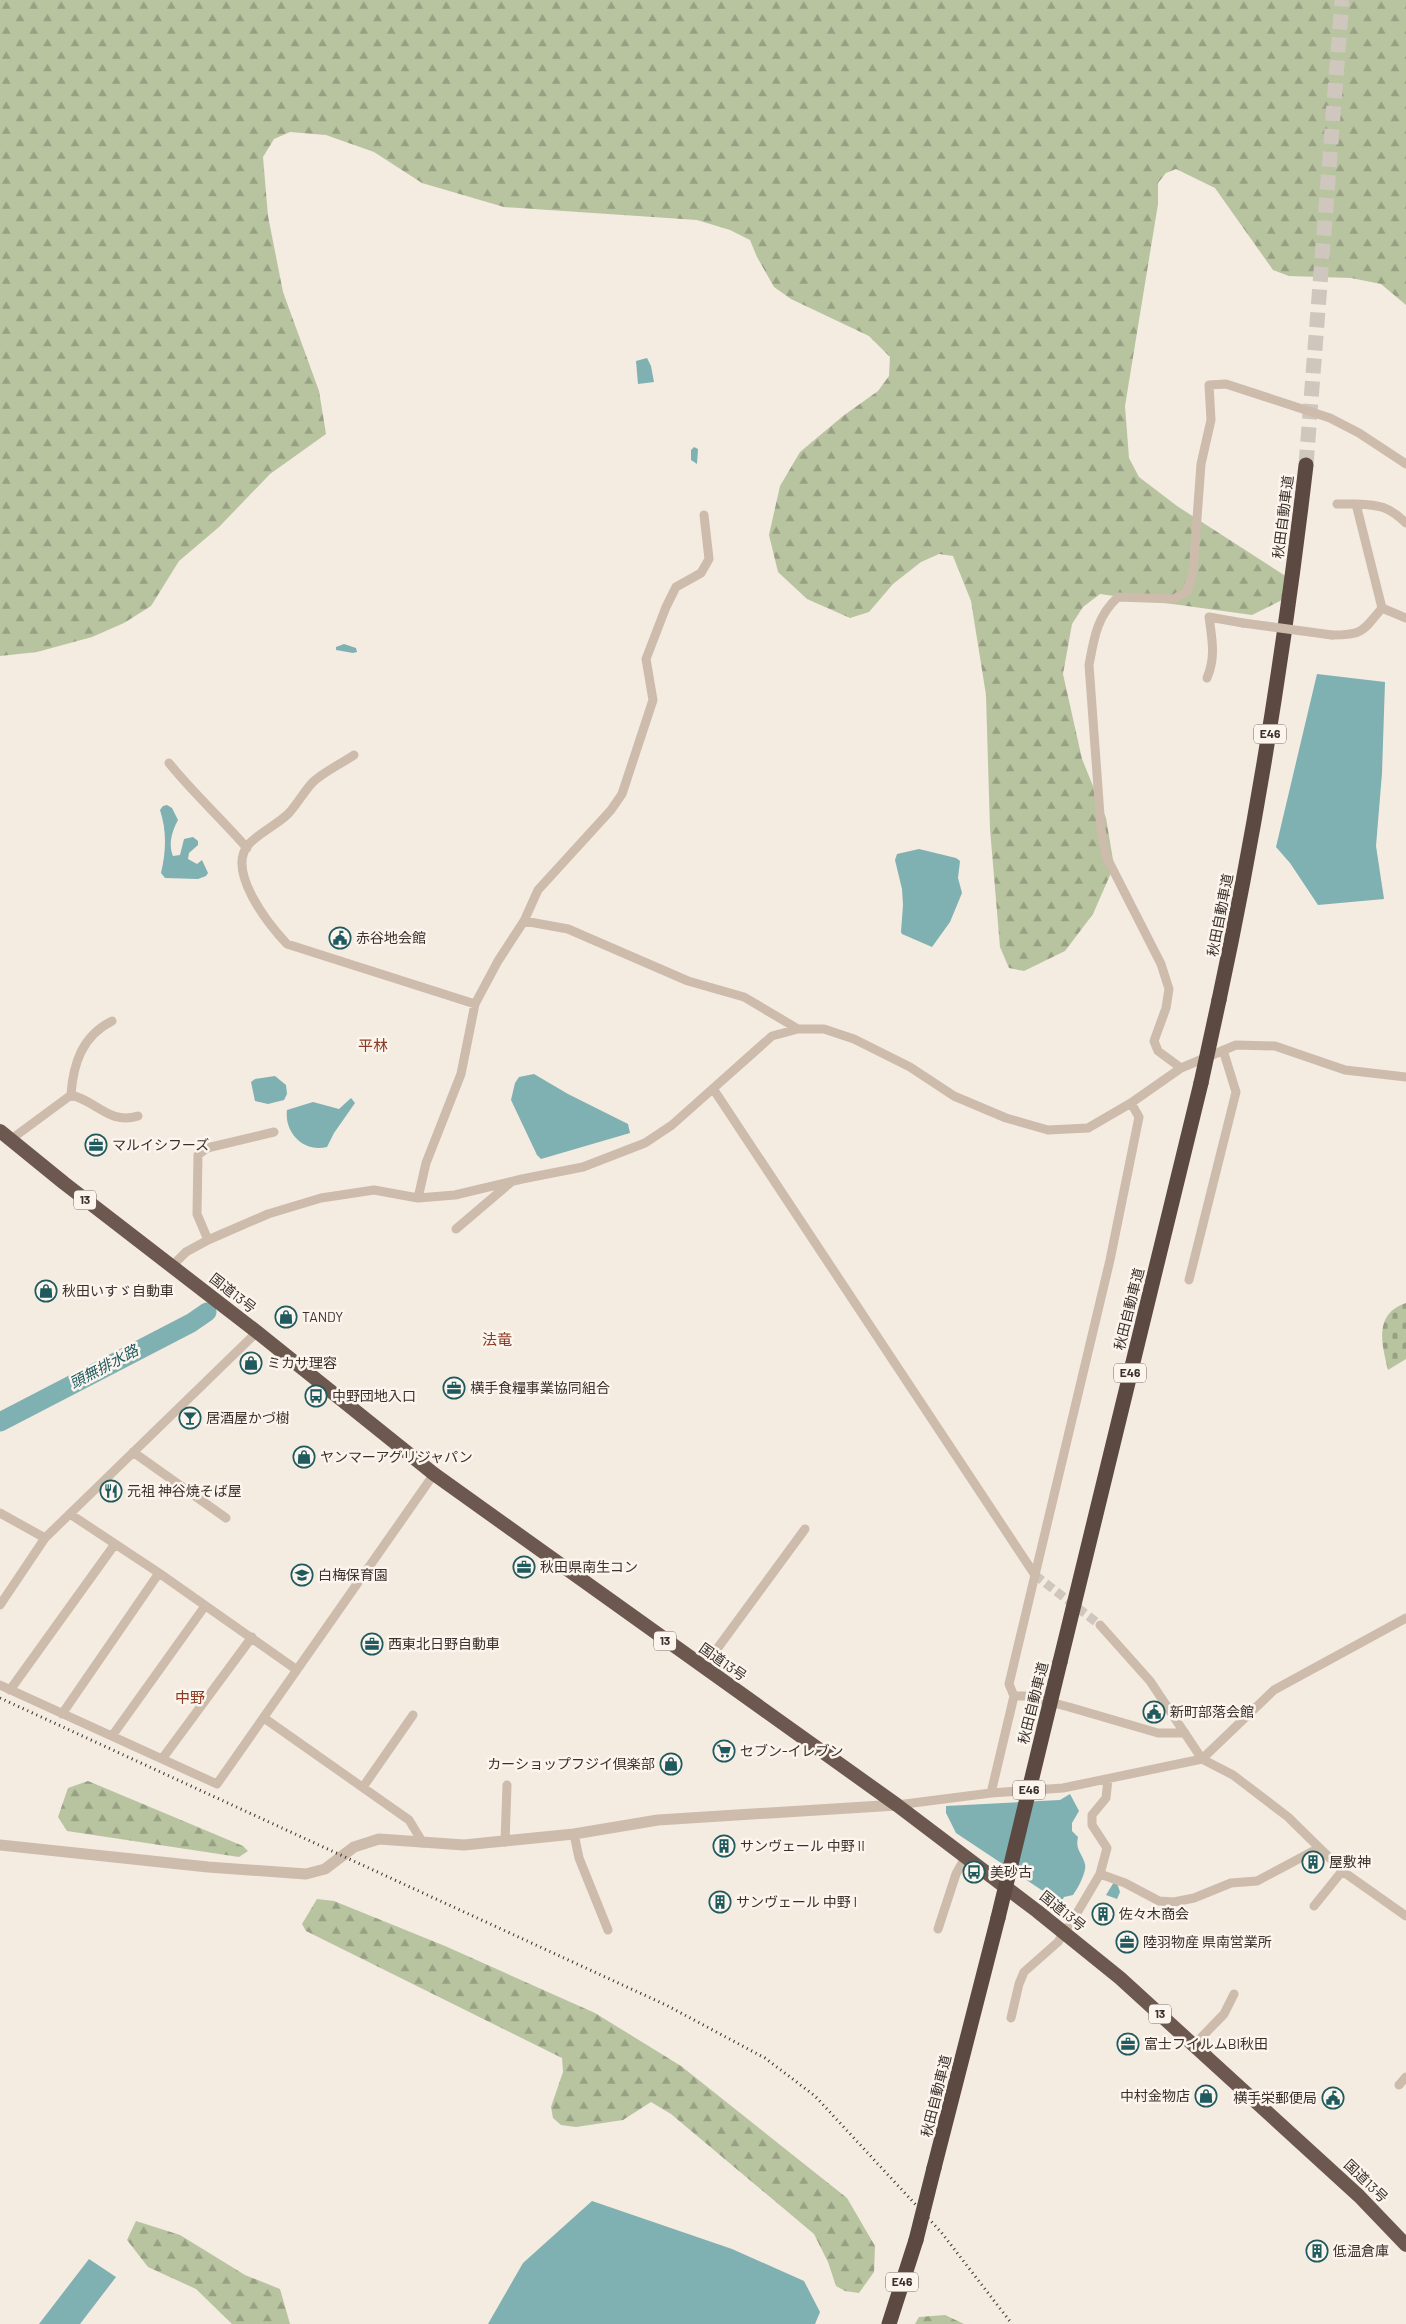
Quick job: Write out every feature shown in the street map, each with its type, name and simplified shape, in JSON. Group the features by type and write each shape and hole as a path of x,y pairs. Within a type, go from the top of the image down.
{"highway":[{"name":"秋田自動車道","path":"893,2324 998,1918 1201,1084 1263,778 1280,666 1306,464"},
{"name":"国道13号","path":"5,1135 257,1332 434,1474 897,1805 1065,1933 1120,1978 1194,2045 1359,2196 1406,2245"},
{"name":"秋田自動車道","path":"889,2324 916,2240"}],"street":[{"path":"1181,1068 1158,1051 1154,1041 1166,1008 1169,989 1161,964 1106,856 1101,829 1089,665 1094,638 1105,609 1118,597 1174,599 1187,591 1193,574 1201,464 1211,420 1208,385 1226,384 1330,418 1359,432 1406,464"},
{"path":"1337,504 1381,505 1394,511 1406,523"},
{"path":"1356,504 1382,608"},
{"path":"418,1198 426,1162 461,1074 475,1004 498,961 524,921 538,890 611,810 622,794 653,700 646,659 662,616 676,587 702,573 709,559 704,515"},
{"path":"1382,608 1406,618"},
{"path":"1207,678 1212,666 1214,649 1209,617 1332,635 1354,635 1365,629 1382,608"},
{"path":"354,755 313,781 288,813 249,844 243,854 243,868 256,907 287,944 475,1004"},
{"path":"169,763 197,797 219,816 247,848"},
{"path":"524,921 568,929 688,981 744,998 798,1029"},
{"path":"71,1095 73,1069 84,1044 101,1026 112,1021"},
{"path":"172,1266 186,1252 208,1240 268,1214 321,1198 374,1190 418,1198 455,1195 512,1181 583,1168 646,1143 672,1125 714,1090 772,1036 798,1029 824,1029 854,1039 910,1066 954,1096 1006,1118 1048,1130 1088,1128 1131,1104 1181,1068 1236,1045 1276,1046 1345,1070 1406,1077"},
{"path":"1189,1280 1236,1092 1222,1050"},
{"path":"714,1090 1035,1575"},
{"path":"5,1135 71,1095 83,1098 98,1110 115,1116 126,1119 138,1116"},
{"path":"990,1793 1014,1696 1009,1684 1110,1260 1139,1117 1131,1104"},
{"path":"208,1240 197,1214 198,1155 208,1148 274,1132"},
{"path":"456,1229 512,1181"},
{"path":"0,1605 46,1538 257,1332"},
{"path":"133,1452 226,1518"},
{"path":"0,1685 217,1784 434,1474"},
{"path":"0,1513 46,1538"},
{"path":"70,1514 159,1573 297,1670"},
{"path":"703,1668 805,1529"},
{"path":"10,1690 115,1544"},
{"path":"62,1714 159,1573"},
{"path":"112,1736 205,1606"},
{"path":"0,1845 208,1867 306,1874 325,1869 354,1847 367,1841 400,1839 464,1846 574,1834 658,1820 897,1805 990,1793 1063,1788 1202,1759 1274,1690 1406,1618"},
{"path":"1100,1625 1150,1681 1202,1759 1233,1776 1288,1817 1318,1848 1343,1870 1406,1916"},
{"path":"162,1759 252,1637"},
{"path":"1014,1696 1027,1696 1158,1733 1185,1733"},
{"path":"363,1787 413,1715"},
{"path":"264,1718 409,1820 423,1843"},
{"path":"1011,2018 1019,1984 1024,1972 1065,1933 1100,1874 1107,1848 1092,1825 1092,1815 1106,1798 1108,1779"},
{"path":"505,1842 507,1785"},
{"path":"574,1834 579,1858 608,1930"},
{"path":"1100,1874 1125,1882 1159,1901 1174,1902 1194,1898 1232,1882 1257,1880 1318,1848"},
{"path":"938,1929 956,1874 966,1856"},
{"path":"1314,1906 1343,1870"},
{"path":"1194,2045 1224,2014 1234,1994"},
{"path":"1399,2085 1406,2077"}],"green space":[{"path":"0,0 1406,0 1406,305 1381,284 1351,278 1289,276 1273,270 1215,188 1176,169 1166,173 1158,183 1158,204 1125,406 1129,458 1139,477 1177,506 1287,577 1282,600 1252,615 1100,594 1083,607 1072,624 1063,674 1082,759 1106,818 1114,866 1093,914 1065,951 1024,971 1009,968 1000,947 990,829 986,695 971,601 953,556 939,554 921,562 893,584 869,612 850,618 807,599 778,572 769,535 780,486 800,452 843,416 878,391 889,376 890,357 869,336 791,299 774,287 750,240 730,230 697,220 504,207 422,183 374,152 326,135 290,132 274,139 263,157 268,216 283,292 319,391 326,434 270,474 219,527 179,561 151,606 124,623 92,637 37,652 0,656"},
{"path":"1406,1303 1406,1359 1388,1370 1382,1340 1384,1322 1388,1314"},
{"path":"88,1781 243,1846 248,1851 239,1857 67,1831 58,1817 68,1788"},
{"path":"317,1899 334,1901 445,1946 595,2013 681,2066 847,2198 875,2246 874,2272 859,2293 845,2291 836,2286 828,2262 814,2234 671,2114 651,2102 623,2120 576,2127 561,2125 553,2118 551,2107 563,2072 562,2058 306,1931 302,1924"},
{"path":"136,2221 180,2235 245,2275 280,2289 290,2324 232,2324 196,2289 148,2267 127,2240"},
{"path":"945,2315 964,2324 915,2324 919,2317"}],"water":[{"path":"647,358 651,366 654,382 638,384 636,361"},
{"path":"694,447 698,449 697,464 691,460 691,450"},
{"path":"344,644 356,648 357,652 336,650 336,647"},
{"path":"1317,674 1385,682 1382,773 1376,846 1384,899 1318,905 1290,863 1276,847"},
{"path":"167,805 172,808 178,820 171,838 173,856 180,855 184,839 193,837 198,841 198,845 189,853 188,859 197,864 202,860 208,873 206,876 198,879 165,878 161,873 165,842 160,810 163,806"},
{"path":"919,849 956,858 960,861 958,878 962,893 950,922 932,947 901,932 902,889 895,860 897,854"},
{"path":"534,1074 568,1094 628,1124 630,1133 541,1159 537,1155 511,1100 515,1083 519,1077"},
{"path":"275,1076 286,1085 287,1094 284,1100 268,1104 255,1101 251,1082 255,1079"},
{"path":"351,1098 355,1103 334,1133 327,1147 311,1147 303,1144 292,1133 287,1118 287,1110 313,1102 339,1109"},
{"path":"1070,1794 1079,1811 1072,1823 1072,1831 1078,1837 1078,1848 1084,1860 1085,1872 1075,1893 1064,1897 1061,1903 956,1833 946,1813 946,1806 1060,1800"},
{"path":"1114,1882 1117,1883 1120,1892 1117,1899 1106,1895"},
{"path":"592,2201 732,2249 804,2281 820,2312 815,2324 488,2324 523,2263"},
{"path":"89,2259 116,2277 80,2324 39,2324"}],"waterway":[{"name":"頭無排水路","path":"0,1422 191,1323 207,1312"}],"tunnel":[{"path":"1306,465 1342,0"},
{"path":"1035,1575 1100,1625"}],"railway":[{"path":"0,1698 666,2005 765,2058 815,2096 941,2232 1012,2324"}],"place":[{"name":"赤谷地会館","path":"340,938"},
{"name":"マルイシフーズ","path":"96,1145"},
{"name":"秋田いすゞ自動車","path":"46,1291"},
{"name":"TANDY","path":"286,1317"},
{"name":"ミカサ理容","path":"251,1363"},
{"name":"横手食糧事業協同組合","path":"454,1388"},
{"name":"中野団地入口","path":"316,1396"},
{"name":"居酒屋かづ樹","path":"190,1418"},
{"name":"ヤンマーアグリジャパン","path":"304,1457"},
{"name":"元祖 神谷焼そば屋","path":"111,1491"},
{"name":"秋田県南生コン","path":"524,1567"},
{"name":"白梅保育園","path":"302,1575"},
{"name":"西東北日野自動車","path":"372,1644"},
{"name":"新町部落会館","path":"1154,1712"},
{"name":"セブン-イレブン","path":"724,1751"},
{"name":"カーショップフジイ倶楽部","path":"671,1764"},
{"name":"サンヴェール 中野 II","path":"724,1846"},
{"name":"屋敷神","path":"1313,1862"},
{"name":"美砂古","path":"974,1872"},
{"name":"サンヴェール 中野 I","path":"720,1902"},
{"name":"佐々木商会","path":"1103,1914"},
{"name":"陸羽物産 県南営業所","path":"1127,1942"},
{"name":"富士フイルムBI秋田","path":"1128,2044"},
{"name":"中村金物店","path":"1206,2096"},
{"name":"横手栄郵便局","path":"1333,2098"},
{"name":"低温倉庫","path":"1317,2251"}],"district":[{"name":"平林","path":"373,1046"},
{"name":"法竜","path":"497,1340"},
{"name":"中野","path":"190,1698"}]}
